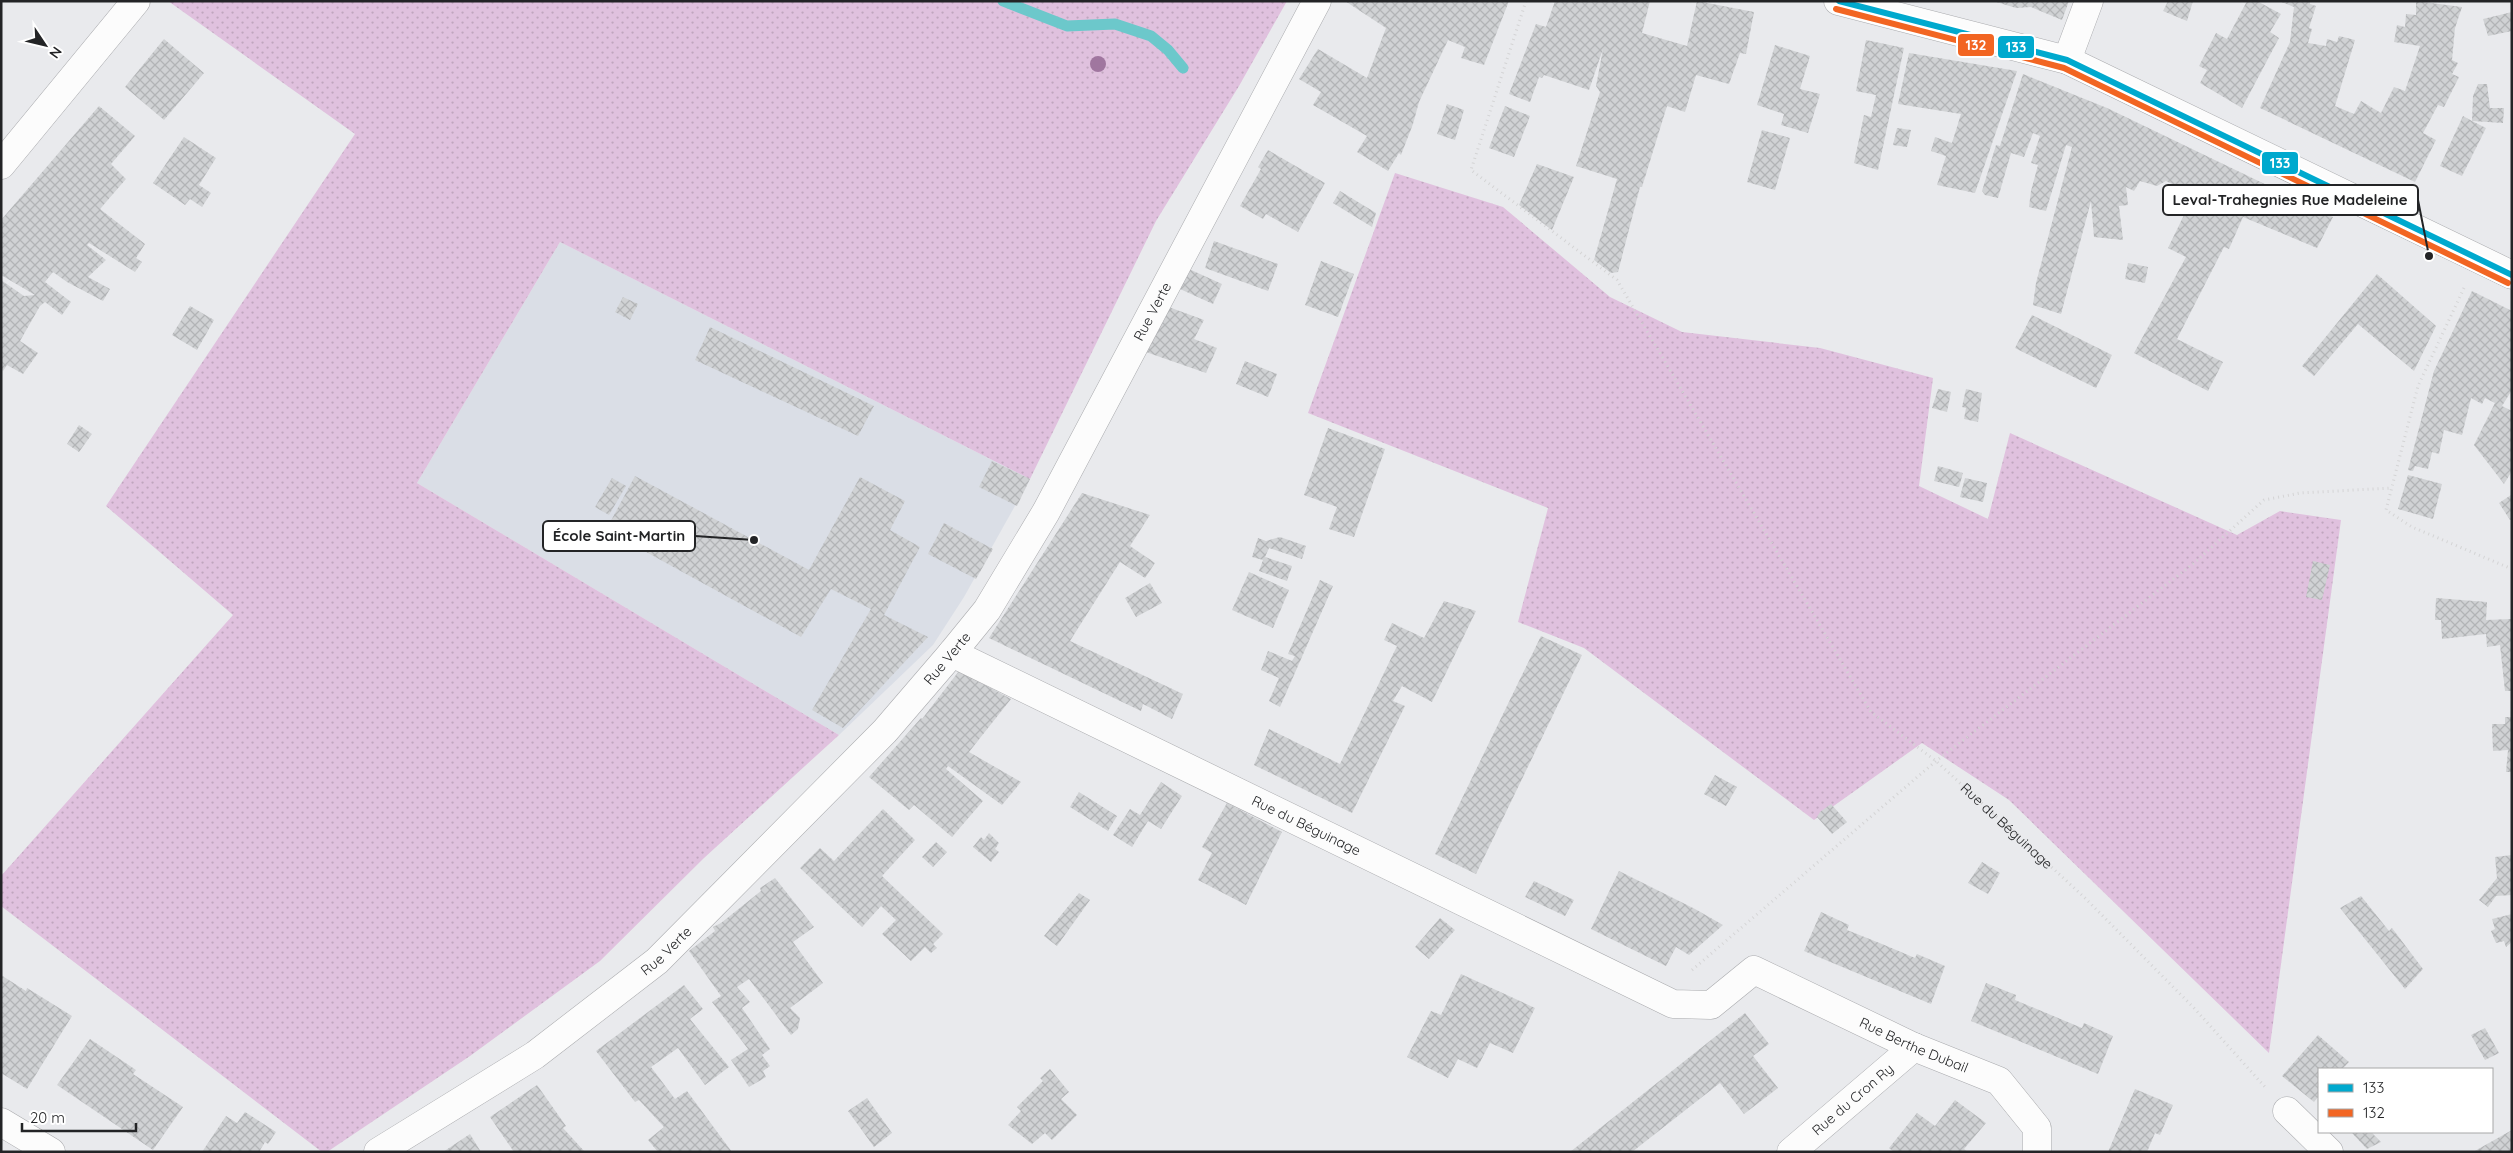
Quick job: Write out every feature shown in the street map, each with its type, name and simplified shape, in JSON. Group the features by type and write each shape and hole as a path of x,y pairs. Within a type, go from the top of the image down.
{"street":[{"path":"1,165 136,1"},
{"name":"Rue Verte","path":"378,1152 535,1056 657,961 884,730 952,654 987,610 1046,512 1317,1"},
{"path":"1838,1 2067,60 2512,275"},
{"path":"2067,60 2089,1"},
{"name":"Rue du Béguinage","path":"952,654 1672,1004 1711,1005 1754,970"},
{"name":"Rue Berthe Dubail","path":"1754,970 1914,1047 1999,1081 2037,1128 2037,1152"},
{"name":"Rue du Cron Ry","path":"1791,1152 1914,1047"},
{"path":"2287,1112 2329,1152"},
{"path":"1,1122 50,1152"}],"path":[{"name":"Rue du Béguinage","path":"1526,1 1471,170 1617,280 1871,712 1936,761 2084,897 2195,1008 2287,1112"},
{"path":"2477,258 2418,386 2386,510 2412,527 2512,569"},
{"path":"1660,998 1936,761 2193,564 2264,500 2300,493 2392,488"}],"shaded area":[{"path":"168,1 1287,1 1239,86 1156,221 1030,479 560,242 417,483 839,735 704,858 600,961 470,1056 327,1152 322,1152 1,906 1,876 233,615 106,506 355,134"},
{"path":"1395,173 1503,207 1610,297 1682,332 1820,348 1933,378 1919,486 1988,519 2010,433 2237,535 2280,511 2341,520 2269,1053 2009,800 1922,743 1814,820 1584,648 1518,622 1548,508 1308,413"},
{"path":"560,242 1030,479 964,597 933,645 839,735 417,483"}],"building":[{"path":"1345,1 1509,1 1484,65 1461,58 1465,47 1448,40 1419,102 1401,155 1399,153 1388,171 1357,152 1367,136 1313,105 1321,92 1299,79 1318,49 1367,78 1386,28"},
{"path":"1555,1 1650,1 1642,33 1687,46 1697,1 1754,12 1746,54 1740,53 1729,84 1696,75 1685,112 1667,106 1642,187 1640,187 1618,272 1611,273 1594,260 1617,179 1576,166 1600,92 1596,86 1603,49 1589,90 1544,75 1542,78 1539,77 1530,102 1509,94 1536,24 1546,27"},
{"path":"1993,1 2069,1 2062,20 2031,7 2016,8"},
{"path":"2168,1 2193,1 2187,21 2163,11"},
{"path":"2247,1 2257,1 2281,14 2270,32 2279,38 2242,108 2200,83 2207,70 2199,66 2216,33 2227,39"},
{"path":"2279,1 2310,1 2310,4 2316,6 2309,28 2312,29 2308,43 2326,46 2327,39 2337,42 2339,36 2355,40 2335,106 2354,114 2361,101 2381,113 2394,87 2405,91 2420,46 2394,42 2397,25 2405,27 2406,14 2416,15 2416,1 2462,7 2455,28 2452,60 2458,63 2452,74 2459,77 2444,107 2438,105 2423,133 2436,140 2415,182 2260,108 2290,42 2294,7"},
{"path":"2512,12 2512,31 2488,36 2483,19"},
{"path":"164,39 204,73 164,120 125,87"},
{"path":"1866,40 1904,48 1878,170 1854,163 1864,115 1871,117 1876,95 1856,91"},
{"path":"1775,45 1810,56 1800,89 1820,94 1808,133 1781,125 1784,114 1757,105"},
{"path":"1909,53 2017,71 1975,193 1937,185 1946,156 1931,151 1935,137 1952,143 1961,114 1898,104"},
{"path":"2023,74 2107,108 2333,217 2317,248 2243,217 2229,249 2224,247 2177,339 2223,362 2208,391 2134,353 2186,257 2168,248 2184,215 2164,205 2172,184 2166,181 2157,186 2140,181 2134,191 2126,187 2128,205 2119,206 2123,240 2094,237 2091,201 2061,314 2033,305 2036,283 2072,147 2066,145 2046,211 2029,207 2038,165 2031,163 2040,136 2033,133 2024,157 2011,153 1998,198 1985,195 1982,191 1996,145 2000,146"},
{"path":"2478,84 2487,84 2490,108 2504,108 2503,123 2472,121 2473,96"},
{"path":"1447,104 1464,110 1455,140 1437,134"},
{"path":"99,106 135,136 111,164 126,179 100,209 145,244 136,258 142,262 135,272 89,243 87,245 106,260 88,277 110,289 103,301 67,282 53,272 45,282 71,302 62,315 45,302 40,306 20,341 38,353 23,374 7,365 3,371 1,369 1,280 24,296 35,295 1,275 1,220"},
{"path":"1505,106 1530,116 1514,157 1489,148"},
{"path":"2463,116 2486,128 2462,176 2440,166"},
{"path":"1897,128 1911,130 1907,147 1893,145"},
{"path":"1762,130 1790,138 1775,190 1747,182"},
{"path":"184,137 216,158 199,185 211,193 202,207 190,199 185,205 153,183"},
{"path":"1268,150 1325,183 1298,232 1266,214 1263,219 1240,206 1261,169 1258,167"},
{"path":"1537,164 1574,177 1552,230 1519,205"},
{"path":"1340,191 1376,213 1372,227 1333,203"},
{"path":"1214,241 1278,264 1268,291 1205,268"},
{"path":"1321,261 1354,274 1338,317 1305,305"},
{"path":"2128,263 2148,267 2145,283 2125,279"},
{"path":"1189,269 1222,284 1213,304 1180,289"},
{"path":"2377,274 2436,326 2414,371 2358,324 2314,376 2302,366"},
{"path":"2472,291 2512,311 2512,390 2502,406 2512,411 2512,471 2504,484 2474,445 2495,403 2485,398 2482,404 2471,398 2462,435 2444,430 2439,454 2432,452 2428,469 2415,466 2413,471 2408,470 2434,371"},
{"path":"623,297 638,304 630,320 615,312"},
{"path":"190,306 214,320 197,350 172,335"},
{"path":"1166,306 1204,320 1194,339 1217,348 1206,373 1143,351"},
{"path":"2032,315 2112,355 2096,388 2015,348"},
{"path":"710,327 874,406 858,436 695,360"},
{"path":"1245,361 1277,374 1268,397 1236,384"},
{"path":"1938,389 1951,392 1947,412 1932,408"},
{"path":"1966,389 1982,393 1978,422 1964,419 1966,408 1962,407"},
{"path":"79,425 92,434 79,452 67,444"},
{"path":"1328,428 1385,449 1354,537 1329,529 1337,507 1304,495"},
{"path":"992,461 1030,479 1017,506 979,487"},
{"path":"1938,466 1963,473 1959,487 1934,481"},
{"path":"2408,475 2442,484 2433,519 2398,509"},
{"path":"635,476 809,570 860,477 905,501 890,530 920,547 884,615 928,637 843,728 812,710 871,609 831,589 801,637 606,530"},
{"path":"612,478 626,486 609,515 595,507"},
{"path":"1965,478 1987,483 1983,502 1960,497"},
{"path":"1082,493 1150,515 1130,546 1155,563 1145,578 1120,562 1070,641 1183,694 1172,719 1143,704 1141,711 989,638"},
{"path":"2511,495 2512,519 2510,520 2499,503"},
{"path":"944,523 993,549 976,579 928,554"},
{"path":"1280,537 1306,546 1302,559 1269,548 1265,557 1292,566 1287,581 1259,571 1263,560 1252,557 1258,538 1266,541"},
{"path":"2313,561 2330,565 2322,600 2306,597"},
{"path":"1249,572 1289,590 1273,628 1232,610"},
{"path":"1320,580 1333,586 1280,707 1269,701 1279,678 1261,670 1268,651 1292,661 1295,656 1288,654"},
{"path":"1150,583 1162,603 1136,617 1125,598"},
{"path":"2436,598 2487,602 2486,620 2512,619 2512,691 2505,691 2500,645 2487,647 2486,634 2442,639 2441,620 2435,620"},
{"path":"1444,601 1476,611 1432,702 1402,686 1393,701 1405,706 1352,813 1254,765 1269,729 1340,764 1397,646 1384,640 1392,623 1424,638"},
{"path":"1541,636 1582,655 1476,874 1435,854"},
{"path":"959,671 1011,699 969,752 1021,782 1002,805 948,766 946,769 983,801 952,837 914,805 909,810 869,777 922,719"},
{"path":"2505,717 2512,717 2512,772 2506,772 2508,750 2493,751 2492,724 2505,724"},
{"path":"1715,775 1737,787 1726,806 1704,794"},
{"path":"1161,782 1182,796 1161,829 1148,821 1132,847 1113,835 1130,809 1140,815"},
{"path":"1079,792 1117,816 1108,831 1070,807"},
{"path":"1227,803 1282,832 1246,905 1198,880 1212,853 1202,847"},
{"path":"1831,804 1847,822 1832,834 1817,817 1820,812"},
{"path":"883,809 915,840 882,876 943,934 933,944 937,948 931,953 925,947 911,961 882,934 896,920 881,906 862,927 800,868 820,848 834,861"},
{"path":"989,833 999,843 995,849 999,852 991,862 973,847 981,837 984,840"},
{"path":"936,842 947,852 933,867 922,857"},
{"path":"2512,855 2512,895 2496,896 2488,907 2479,900 2497,878 2495,857"},
{"path":"1982,862 2000,873 1988,894 1968,883"},
{"path":"1619,871 1723,925 1689,955 1676,947 1666,966 1591,929"},
{"path":"775,878 814,927 793,942 823,983 790,1008 800,1018 798,1029 791,1035 749,979 737,987 750,1002 742,1008 770,1049 762,1055 770,1066 763,1071 766,1077 749,1087 731,1060 748,1049 712,1002 721,996 689,951 715,931 713,927 721,923 761,891 760,888"},
{"path":"1534,881 1574,900 1565,916 1525,897"},
{"path":"1079,893 1090,900 1057,946 1044,936"},
{"path":"2361,896 2389,931 2392,928 2423,969 2405,989 2340,908"},
{"path":"1821,912 1849,925 1847,930 1915,958 1917,954 1945,966 1931,1004 1804,951"},
{"path":"2512,914 2512,942 2506,947 2504,941 2496,943 2491,931 2495,929 2492,919"},
{"path":"1440,918 1455,930 1429,959 1415,947"},
{"path":"1461,974 1535,1008 1513,1053 1490,1043 1477,1068 1458,1059 1448,1078 1407,1057 1431,1011 1441,1015"},
{"path":"1,975 26,991 27,988 72,1016 27,1089 1,1073"},
{"path":"1986,983 2016,995 2015,1000 2082,1028 2084,1023 2113,1036 2098,1074 1971,1021"},
{"path":"684,985 703,1009 690,1019 729,1067 705,1085 678,1048 651,1067 675,1099 687,1091 732,1152 658,1152 648,1140 664,1127 639,1100 635,1102 596,1051"},
{"path":"1745,1013 1769,1044 1753,1056 1778,1088 1744,1114 1720,1083 1632,1152 1570,1152"},
{"path":"2485,1028 2499,1053 2485,1060 2471,1035"},
{"path":"2318,1035 2349,1062 2343,1068 2318,1068 2318,1097 2314,1102 2282,1076"},
{"path":"90,1039 136,1070 133,1074 183,1107 153,1150 57,1085"},
{"path":"1050,1069 1069,1092 1061,1099 1077,1115 1052,1140 1045,1133 1032,1144 1008,1125 1021,1111 1017,1107 1043,1081 1040,1078"},
{"path":"537,1085 566,1126 563,1128 585,1152 514,1152 490,1117"},
{"path":"2135,1089 2173,1105 2160,1135 2155,1133 2147,1152 2108,1152"},
{"path":"867,1098 892,1133 874,1147 848,1111"},
{"path":"1955,1100 1986,1123 1964,1149 1968,1152 1894,1152 1889,1148 1917,1113 1935,1126"},
{"path":"245,1112 276,1132 268,1144 265,1142 259,1152 202,1152 226,1116 237,1123"},
{"path":"2512,1130 2512,1152 2473,1152"},
{"path":"2352,1133 2372,1133 2381,1142 2367,1149"},
{"path":"470,1134 481,1152 443,1152"}],"waterway":[{"path":"1003,1 1067,26 1115,24 1151,36 1168,50 1183,68"}],"transit line":[{"name":"133","path":"1839,1 2067,60 2512,275"},
{"name":"132","path":"1836,9 2064,68 2508,283"}],"place":[{"name":"Leval-Trahegnies Rue Madeleine","path":"2429,256"},
{"name":"École Saint-Martin","path":"754,540"}]}
